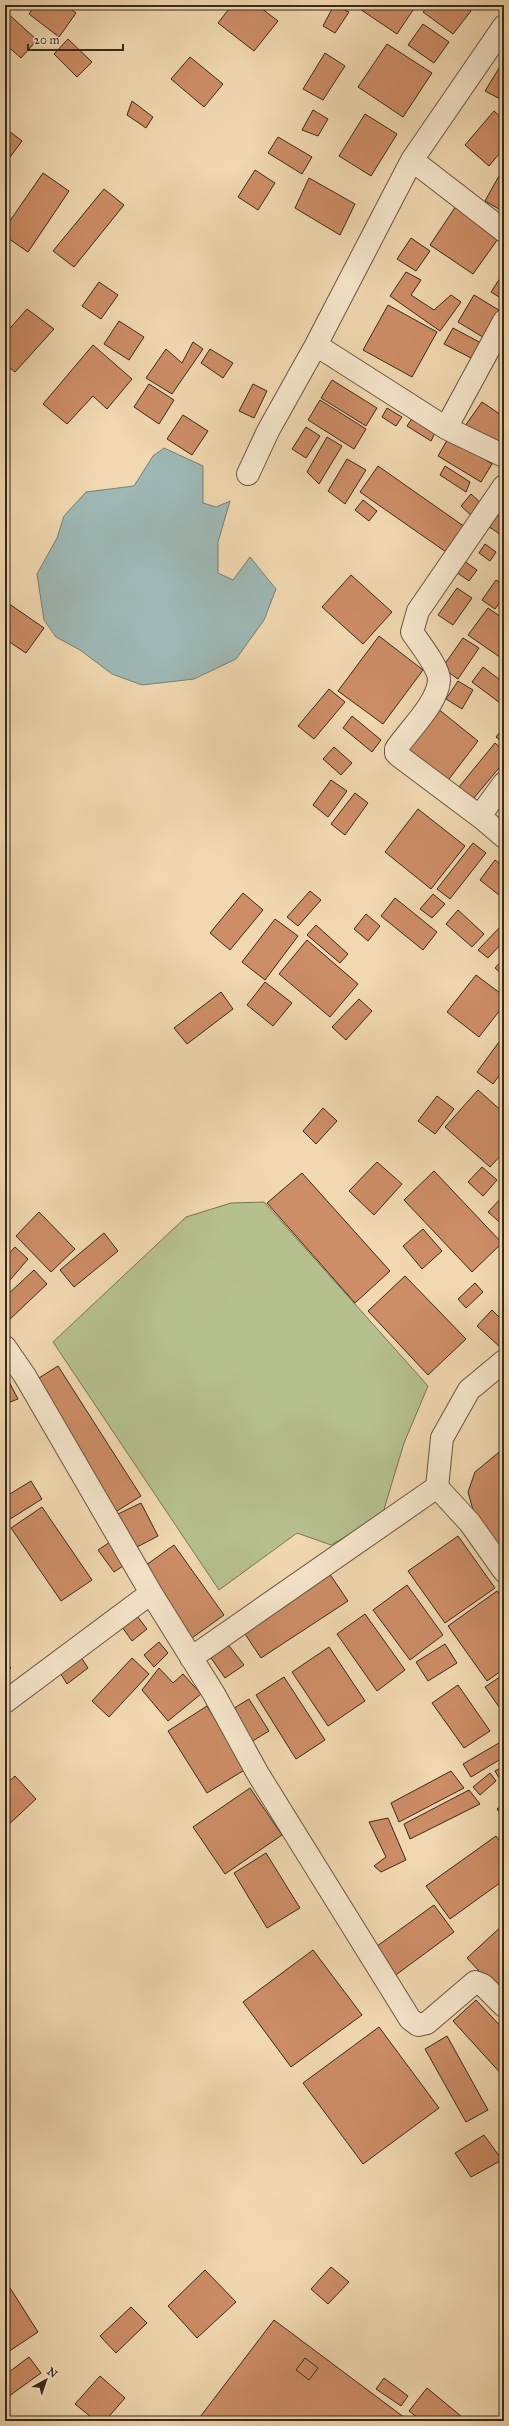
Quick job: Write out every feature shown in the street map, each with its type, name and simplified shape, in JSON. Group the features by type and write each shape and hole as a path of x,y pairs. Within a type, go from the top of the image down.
{"street":[{"path":"248,474 268,431 316,345 412,160 504,26"},
{"path":"412,160 504,231"},
{"path":"446,428 504,320"},
{"path":"316,345 446,428 504,456"},
{"path":"504,486 418,612 412,632 433,664 439,680 432,699 396,749 396,753 399,756 483,819 504,837"},
{"path":"483,819 482,813 504,783"},
{"path":"5,1347 25,1376 151,1593 214,1694 258,1774 410,2019 418,2025 427,2023 475,1982 483,1985 504,2006"},
{"path":"504,1361 468,1390 442,1438 437,1487 470,1523 504,1571"},
{"path":"191,1658 437,1487"},
{"path":"5,1702 151,1593"}],"green space":[{"path":"264,1202 428,1386 404,1443 382,1516 331,1545 297,1533 219,1590 53,1342 186,1217 231,1203"}],"water":[{"path":"164,448 203,466 203,503 216,507 230,501 218,542 218,573 233,580 250,557 276,589 264,620 236,659 194,679 142,685 112,674 80,650 56,637 44,620 37,574 57,538 64,516 86,492 134,486 153,456"}],"building":[{"path":"35,5 65,5 76,13 59,37 29,14"},
{"path":"232,5 257,5 278,21 254,51 218,23"},
{"path":"334,5 349,12 335,33 323,26"},
{"path":"354,5 405,5 413,10 397,34"},
{"path":"429,5 463,5 471,11 453,34 423,12"},
{"path":"5,11 37,40 21,58 5,44"},
{"path":"423,24 449,42 434,63 408,45"},
{"path":"68,39 92,62 77,77 54,54"},
{"path":"387,44 432,73 403,117 358,87"},
{"path":"325,53 345,66 323,100 303,89"},
{"path":"190,57 223,84 204,107 171,79"},
{"path":"504,60 504,101 485,91"},
{"path":"132,101 153,117 146,128 127,115"},
{"path":"313,110 328,119 318,136 302,130"},
{"path":"494,111 504,120 504,148 489,166 465,145"},
{"path":"365,114 397,134 371,176 339,156"},
{"path":"5,128 22,141 5,164"},
{"path":"278,137 312,157 302,174 268,153"},
{"path":"504,167 504,212 485,201"},
{"path":"255,170 275,183 258,210 238,197"},
{"path":"43,173 69,191 28,252 5,236 5,228"},
{"path":"309,178 355,204 340,235 295,208"},
{"path":"104,189 124,205 74,267 53,251"},
{"path":"456,206 500,236 473,274 430,245"},
{"path":"411,238 430,251 416,271 397,259"},
{"path":"406,272 421,280 411,295 434,310 451,295 461,302 440,331 390,296"},
{"path":"504,272 504,300 491,292"},
{"path":"99,282 118,295 101,319 82,306"},
{"path":"474,295 502,312 486,339 458,322"},
{"path":"388,305 437,332 412,377 363,350"},
{"path":"27,309 54,329 15,372 5,364 5,334"},
{"path":"119,321 144,337 129,360 104,344"},
{"path":"453,328 483,344 475,360 444,344"},
{"path":"193,342 203,349 172,394 146,378 166,349 182,363"},
{"path":"93,345 132,379 107,409 93,396 67,424 43,404"},
{"path":"210,349 233,363 223,378 201,363"},
{"path":"332,380 377,408 366,426 321,398"},
{"path":"149,384 174,400 159,424 134,407"},
{"path":"253,384 267,391 254,418 239,411"},
{"path":"320,400 366,429 354,449 308,420"},
{"path":"482,402 504,417 504,450 465,426"},
{"path":"387,408 402,417 396,426 382,417"},
{"path":"183,415 208,431 192,455 167,439"},
{"path":"413,417 436,431 431,441 407,426"},
{"path":"306,427 320,436 306,458 292,449"},
{"path":"327,437 342,446 319,484 307,472"},
{"path":"449,437 492,464 481,482 438,456"},
{"path":"347,459 366,470 345,504 328,491"},
{"path":"378,466 465,527 446,552 360,492"},
{"path":"445,466 470,482 466,492 440,475"},
{"path":"471,494 485,507 474,518 461,506"},
{"path":"363,500 377,511 369,521 355,510"},
{"path":"493,512 504,520 504,537 485,524"},
{"path":"485,544 496,552 490,561 479,553"},
{"path":"464,561 477,570 469,581 456,572"},
{"path":"351,575 392,612 363,644 322,607"},
{"path":"496,580 504,585 504,596 495,609 482,600"},
{"path":"457,588 472,598 453,625 438,615"},
{"path":"5,601 44,628 26,653 5,639"},
{"path":"488,608 504,619 504,660 468,635"},
{"path":"379,636 423,670 383,724 338,691"},
{"path":"463,638 479,648 458,679 442,668"},
{"path":"483,667 504,683 504,706 472,682"},
{"path":"458,681 473,690 462,709 446,699"},
{"path":"329,689 345,702 314,739 298,726"},
{"path":"437,708 478,741 446,783 405,750"},
{"path":"352,716 381,740 372,752 343,728"},
{"path":"504,727 504,744 496,737"},
{"path":"495,743 504,751 504,762 468,805 454,793"},
{"path":"334,747 352,763 341,775 323,759"},
{"path":"331,780 347,791 328,817 313,805"},
{"path":"355,793 368,803 345,835 331,824"},
{"path":"418,809 465,846 431,889 385,852"},
{"path":"473,843 486,853 450,899 437,889"},
{"path":"495,860 504,867 504,899 480,880"},
{"path":"310,891 321,900 298,926 287,917"},
{"path":"243,893 263,910 230,950 210,933"},
{"path":"433,894 445,904 432,918 420,909"},
{"path":"395,898 437,932 423,950 381,916"},
{"path":"458,910 484,934 472,947 446,924"},
{"path":"366,914 380,926 368,941 354,929"},
{"path":"275,919 298,936 265,980 242,962"},
{"path":"316,925 348,954 340,963 307,935"},
{"path":"502,925 504,927 504,941 488,958 478,950"},
{"path":"307,940 358,984 330,1017 279,974"},
{"path":"504,958 504,976 495,968"},
{"path":"476,975 504,996 504,1005 479,1037 447,1012"},
{"path":"265,982 292,1003 273,1026 247,1005"},
{"path":"221,992 233,1009 187,1044 174,1028"},
{"path":"359,999 372,1011 346,1040 332,1027"},
{"path":"499,1042 504,1046 504,1069 493,1084 477,1072"},
{"path":"478,1090 504,1113 504,1152 490,1167 445,1127"},
{"path":"437,1096 454,1109 435,1134 418,1121"},
{"path":"323,1108 337,1121 316,1144 303,1131"},
{"path":"377,1162 402,1184 374,1215 349,1191"},
{"path":"482,1167 497,1180 483,1196 468,1182"},
{"path":"434,1171 502,1243 472,1272 404,1200"},
{"path":"302,1173 390,1271 355,1303 267,1203"},
{"path":"504,1195 504,1226 488,1212"},
{"path":"39,1212 75,1249 51,1272 16,1236"},
{"path":"423,1229 442,1251 422,1269 403,1246"},
{"path":"104,1233 118,1251 74,1287 60,1270"},
{"path":"15,1247 28,1259 5,1286 5,1258"},
{"path":"34,1270 47,1284 7,1322 5,1297"},
{"path":"405,1276 466,1339 428,1375 368,1311"},
{"path":"475,1283 483,1292 466,1308 458,1299"},
{"path":"492,1310 504,1322 504,1343 500,1347 477,1326"},
{"path":"58,1366 141,1496 114,1513 31,1383"},
{"path":"5,1374 18,1399 5,1404"},
{"path":"504,1448 504,1548 501,1550 475,1517 468,1492 475,1472"},
{"path":"31,1481 42,1499 7,1521 5,1517 5,1497"},
{"path":"141,1503 158,1536 135,1548 118,1514"},
{"path":"42,1507 92,1580 61,1601 11,1528"},
{"path":"458,1536 495,1588 445,1623 408,1571"},
{"path":"110,1542 126,1564 114,1572 98,1550"},
{"path":"174,1545 224,1615 192,1638 142,1568"},
{"path":"327,1570 348,1601 261,1658 241,1628"},
{"path":"407,1585 443,1635 410,1660 373,1610"},
{"path":"497,1591 504,1601 504,1669 487,1681 448,1626"},
{"path":"365,1614 405,1670 377,1691 337,1634"},
{"path":"137,1616 147,1629 132,1641 122,1627"},
{"path":"159,1642 168,1653 154,1667 144,1655"},
{"path":"226,1642 244,1665 225,1678 209,1655"},
{"path":"445,1644 457,1663 428,1681 416,1662"},
{"path":"329,1647 365,1701 328,1726 292,1672"},
{"path":"80,1656 88,1668 67,1684 59,1671"},
{"path":"132,1658 149,1674 109,1717 92,1701"},
{"path":"5,1661 11,1668 5,1672"},
{"path":"159,1668 173,1683 183,1674 201,1694 168,1721 142,1690"},
{"path":"504,1674 504,1714 485,1687"},
{"path":"284,1677 325,1740 296,1759 256,1695"},
{"path":"458,1685 490,1731 464,1748 432,1703"},
{"path":"249,1699 269,1731 251,1742 231,1710"},
{"path":"207,1706 246,1769 207,1793 168,1731"},
{"path":"504,1740 504,1757 471,1777 463,1764"},
{"path":"504,1766 504,1786 495,1771"},
{"path":"451,1771 464,1788 399,1822 391,1803"},
{"path":"490,1773 496,1781 480,1795 473,1787"},
{"path":"15,1776 36,1799 5,1828 5,1785"},
{"path":"250,1788 282,1835 225,1874 193,1827"},
{"path":"469,1790 480,1804 410,1839 404,1824"},
{"path":"504,1804 504,1818 497,1809"},
{"path":"388,1818 406,1860 381,1872 374,1866 386,1857 369,1822"},
{"path":"496,1836 504,1847 504,1880 450,1919 426,1886"},
{"path":"266,1853 300,1908 267,1928 234,1873"},
{"path":"434,1905 454,1932 393,1977 373,1949"},
{"path":"504,1924 504,1998 467,1958"},
{"path":"313,1950 362,2015 291,2067 243,2002"},
{"path":"476,2000 504,2030 504,2077 453,2021"},
{"path":"379,2027 439,2108 363,2164 303,2083"},
{"path":"447,2036 488,2110 466,2122 425,2049"},
{"path":"484,2135 502,2160 471,2177 455,2153"},
{"path":"331,2267 349,2282 328,2304 311,2289"},
{"path":"205,2270 236,2302 197,2338 168,2306"},
{"path":"5,2280 38,2332 5,2354"},
{"path":"131,2307 147,2323 116,2353 100,2336"},
{"path":"274,2320 409,2421 197,2421"},
{"path":"29,2357 41,2373 5,2399 5,2375"},
{"path":"305,2358 318,2368 309,2380 296,2370"},
{"path":"100,2376 125,2398 105,2421 96,2421 75,2404"},
{"path":"384,2378 408,2396 401,2406 376,2389"},
{"path":"427,2388 467,2421 422,2421 409,2411"}]}
